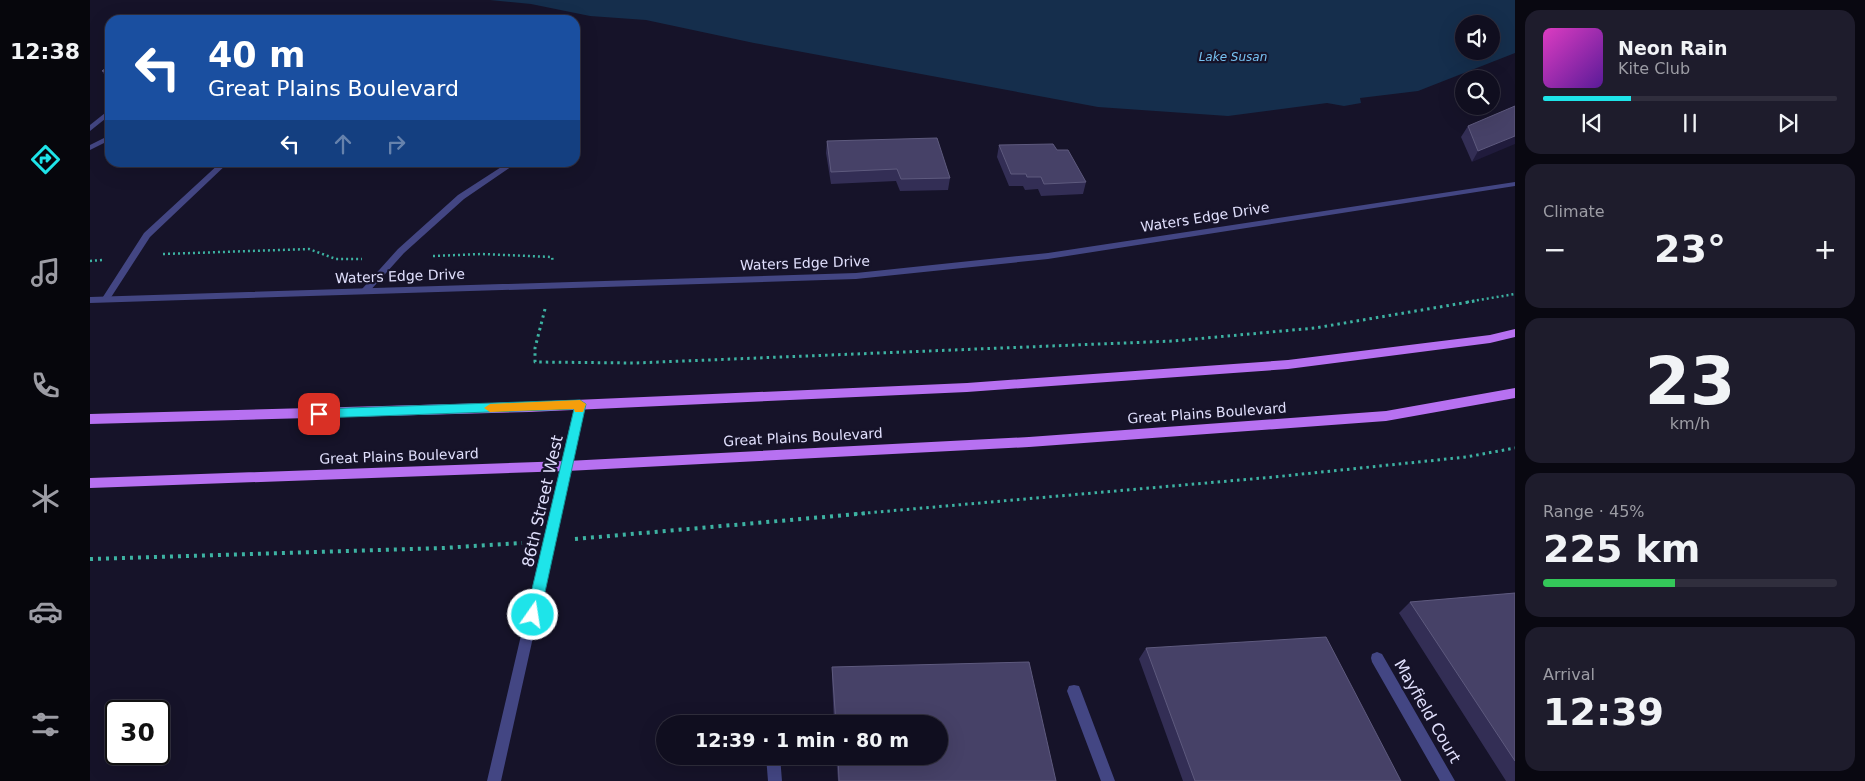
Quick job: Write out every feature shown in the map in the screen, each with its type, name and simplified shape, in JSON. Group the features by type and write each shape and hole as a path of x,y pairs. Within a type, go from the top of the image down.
{"main road":[{"path":"90,419 376,412 843,394 1262,367 1490,339 1515,333"},
{"name":"Great Plains Boulevard","path":"90,483 567,466 1029,442 1386,416 1515,393"}],"street":[{"path":"90,129 105,116"},
{"path":"90,148 105,140"},
{"path":"105,300 147,235 221,167"},
{"path":"365,291 395,258 461,197 507,167"},
{"name":"Waters Edge Drive","path":"90,300 856,276 1048,256 1515,184"},
{"name":"86th Street West","path":"494,781 580,404"},
{"name":"Mayfield Court","path":"1377,658 1448,781"},
{"path":"1074,691 1108,781"},
{"path":"774,765 775,781"}],"path":[{"path":"90,261 134,256 309,249 336,259 482,254 552,257 556,268 535,348 535,362 635,363 1173,341 1315,328 1515,294"},
{"path":"90,559 443,548 550,541 1274,477 1466,457 1515,448"}],"water":[{"name":"Lake Susan","path":"490,0 1515,0 1515,53 1500,59 1500,15 1455,15 1455,60 1497,60 1472,70 1455,70 1455,77 1418,91 1360,98 1361,103 1344,106 1327,103 1228,116 1098,107 754,43 646,20 590,16 531,4"}],"building":[{"path":"1515,106 1515,136 1478,151 1468,126 1494,115 1500,115 1500,112"},
{"path":"937,138 950,178 901,179 897,169 831,172 827,141"},
{"path":"1053,144 1057,150 1068,150 1086,182 1044,184 1041,177 1011,174 999,145"},
{"path":"1515,593 1515,761 1410,602"},
{"path":"1326,637 1401,781 1195,781 1146,648"},
{"path":"1029,662 1056,781 839,781 838,765 948,765 948,715 835,715 832,667"}],"slow traffic":[{"path":"490,408 580,404 579,409"}],"route":[{"path":"319,414 580,404 533,615"}]}
